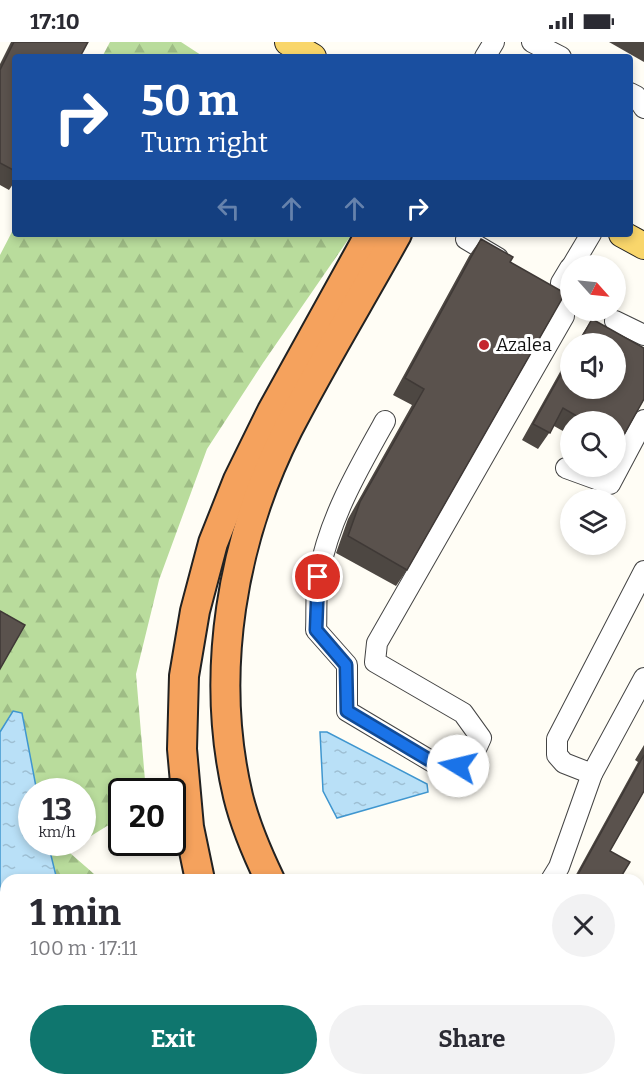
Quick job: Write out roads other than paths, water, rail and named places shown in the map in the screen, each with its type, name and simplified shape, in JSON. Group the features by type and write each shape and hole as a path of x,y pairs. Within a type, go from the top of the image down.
{"highway":[{"path":"199,874 189,827 182,748 184,676 195,611 213,543 238,480 272,411 368,237"},
{"path":"267,874 254,845 238,797 228,742 225,675 229,617 242,550 261,491 288,430 395,237"}],"main road":[{"path":"288,42 308,54"},
{"path":"628,237 644,246"}],"street":[{"path":"532,42 555,54"},
{"path":"633,94 644,108"},
{"path":"578,255 589,237"},
{"path":"466,240 514,267"},
{"path":"543,284 560,295"},
{"path":"385,421 359,466 326,540 318,577 316,630 346,665 347,711 446,770 470,762 481,738 464,713 375,662 377,643 561,321"},
{"path":"615,321 644,335"},
{"path":"626,454 644,420"},
{"path":"591,477 610,484 614,477"},
{"path":"592,774 564,763 557,754 557,739 644,571"},
{"path":"555,874 592,774 644,678"}],"water":[{"path":"13,711 22,713 34,778 18,778 18,856 51,856 56,874 0,874 0,732"},
{"path":"320,732 327,732 427,784 428,792 337,818 323,791"}],"place":[{"name":"Azalea","path":"484,345"}]}
